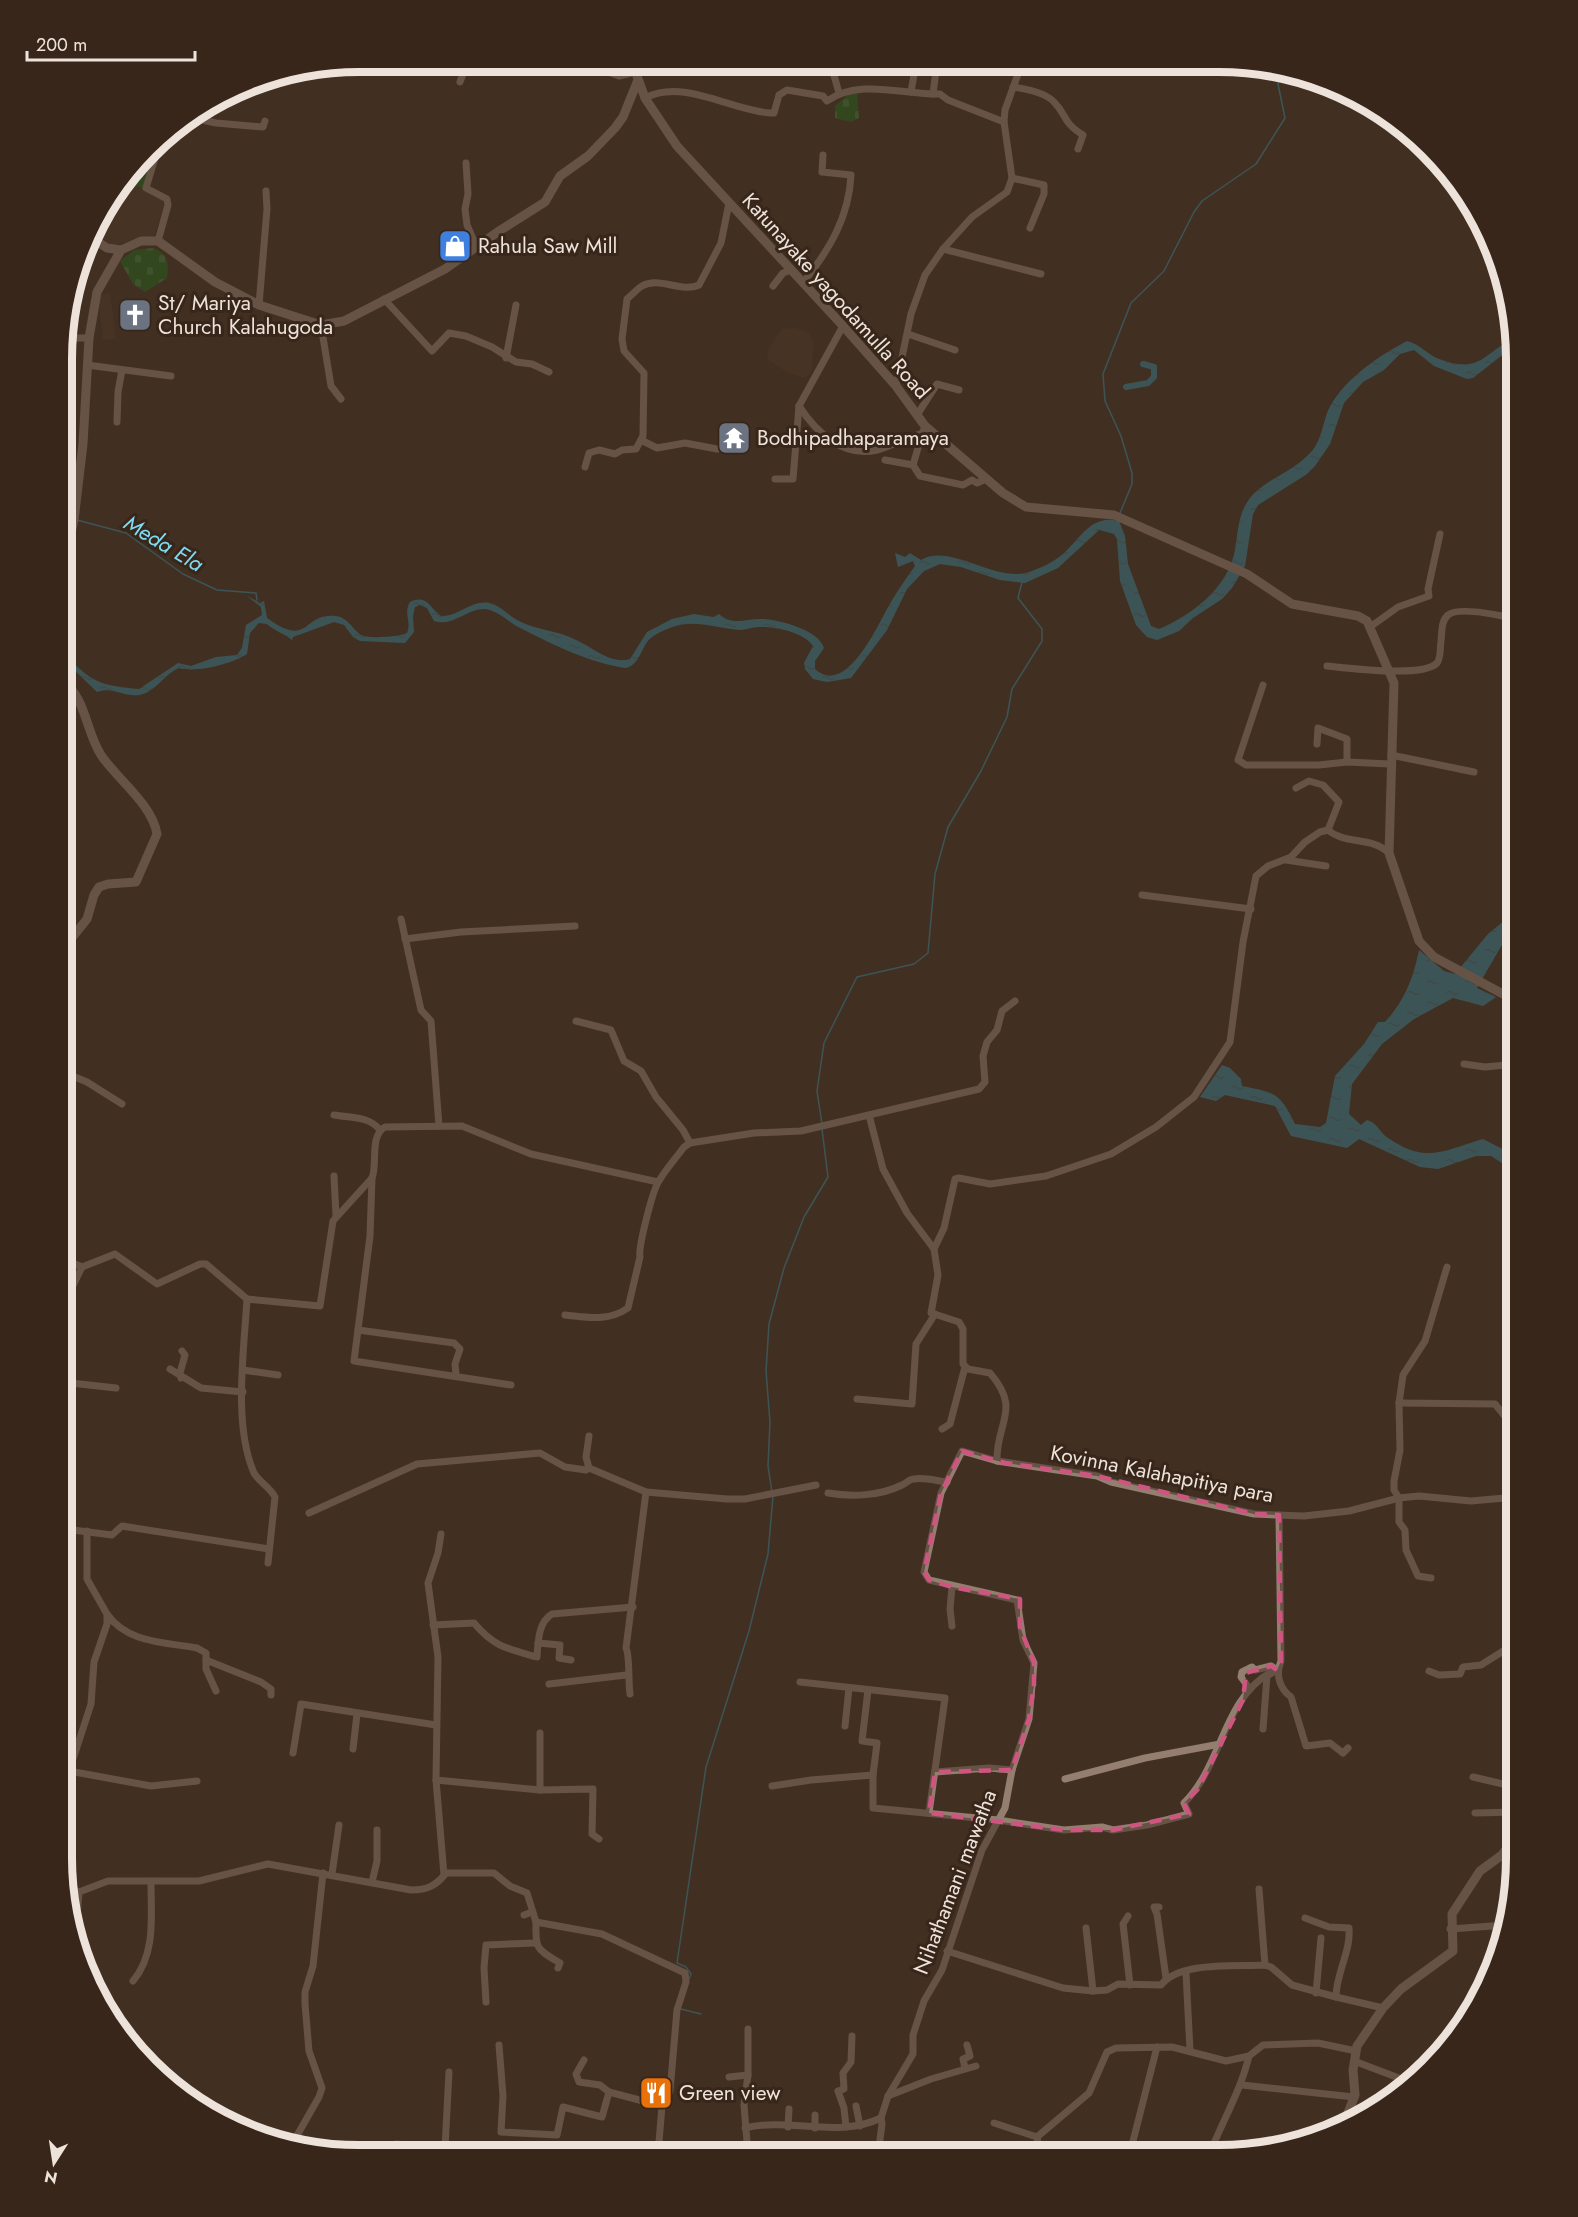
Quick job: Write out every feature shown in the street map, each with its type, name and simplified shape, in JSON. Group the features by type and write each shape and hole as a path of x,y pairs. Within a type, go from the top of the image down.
{"street":[{"path":"460,82 462,72"},
{"path":"608,72 619,76 632,72"},
{"path":"97,242 107,248 121,250 141,241 158,241 215,282 259,305 321,325 344,321 445,269 545,202 560,176 588,156 623,117 635,72"},
{"name":"Katunayake yagodamulla Road","path":"635,72 645,98 677,146 896,386 917,415 923,430 1002,493 1026,507 1114,515 1247,574 1292,604 1358,616 1367,621 1370,627"},
{"path":"833,72 838,93"},
{"path":"911,92 914,72"},
{"path":"933,94 936,72"},
{"path":"896,386 911,314 926,275 943,249 972,217 1001,198 1012,178 1004,122 1019,72"},
{"path":"1013,87 1045,96 1054,102 1068,125 1083,135 1078,149"},
{"path":"645,98 669,91 688,92 705,99 774,113 779,95 787,90 823,96 827,101 838,93 867,89 940,94 948,100 1004,122"},
{"path":"200,119 263,127 265,121"},
{"path":"803,283 837,236 846,211 850,189 851,175 822,172 822,154"},
{"path":"155,157 146,188 167,199 168,205 158,241"},
{"path":"466,163 467,225 477,248"},
{"path":"1012,178 1044,185 1044,194 1030,228"},
{"path":"259,305 267,209 266,191"},
{"path":"585,467 589,453 599,450 615,454 622,450 636,449 643,436 644,373 624,351 622,339 627,299 642,286 653,283 682,287 699,285 721,243 729,203"},
{"path":"943,249 1041,274"},
{"path":"72,528 83,444 88,338 97,292 121,250"},
{"path":"773,286 783,273 791,270"},
{"path":"384,299 432,351 449,333 466,336 492,347 506,358 549,372"},
{"path":"506,358 516,305"},
{"path":"321,325 331,386 340,399"},
{"path":"775,478 793,479 799,406 843,326"},
{"path":"908,334 955,350"},
{"path":"73,338 88,338"},
{"path":"87,365 171,376"},
{"path":"117,422 118,392 123,369"},
{"path":"917,415 937,384 959,390"},
{"path":"799,406 813,426 832,441 851,450 875,450 923,430"},
{"path":"913,465 923,430"},
{"path":"640,440 657,448 686,443 717,449"},
{"path":"885,460 913,465 920,476 963,485 972,480 977,483 986,479"},
{"path":"1440,534 1428,589 1429,596 1398,607 1370,627 1394,683 1389,853 1419,941 1434,957 1506,996"},
{"path":"1327,666 1391,673 1437,663 1443,622 1455,611 1506,617"},
{"path":"1263,685 1238,760 1246,765 1319,765 1390,760 1474,772"},
{"path":"72,688 95,745 141,805 156,827 157,834 136,882 99,887 94,895 87,919 72,938"},
{"path":"1317,744 1318,728 1347,739 1347,762"},
{"path":"1296,788 1309,781 1323,785 1339,802 1328,830"},
{"path":"1328,830 1337,838 1360,839 1381,845 1389,853"},
{"path":"934,1249 944,1228 955,1179 990,1184 1047,1176 1111,1154 1156,1127 1194,1097 1230,1042 1243,942 1256,876 1268,866 1284,860 1320,832 1328,830"},
{"path":"1284,860 1326,866"},
{"path":"1142,895 1251,909"},
{"path":"401,919 421,1010 431,1021 439,1126"},
{"path":"405,939 461,932 575,926"},
{"path":"565,1315 604,1318 617,1316 628,1308 640,1257 638,1251 642,1234 658,1182 684,1147 690,1143 754,1133 801,1131 979,1089 985,1082 983,1056 987,1042 997,1030 1002,1011 1015,1000"},
{"path":"576,1021 611,1030 624,1061 641,1071 656,1097 683,1130 690,1143"},
{"path":"1464,1064 1485,1067 1506,1065"},
{"path":"72,1076 87,1082 122,1104"},
{"path":"334,1115 366,1119 374,1122 381,1130"},
{"path":"869,1115 883,1169 908,1213 934,1249 938,1275 931,1313 959,1322 963,1329 965,1367 961,1373 950,1424 942,1429"},
{"path":"336,1216 372,1178 375,1172 376,1142 381,1130 385,1127 471,1128 531,1154 658,1182"},
{"path":"72,1288 82,1267 115,1254 157,1284 207,1264 247,1299 320,1306 330,1236 336,1216 334,1176"},
{"path":"372,1178 370,1236 354,1361 511,1385"},
{"path":"72,1263 82,1267"},
{"path":"1431,1578 1418,1576 1406,1550 1405,1530 1399,1522 1399,1498 1394,1490 1394,1481 1400,1450 1399,1403 1403,1375 1425,1341 1447,1267"},
{"path":"247,1299 242,1419 251,1465 256,1476 270,1488 274,1497 268,1563"},
{"path":"857,1399 912,1404 916,1344 935,1314"},
{"path":"358,1330 454,1343 460,1349 455,1364 456,1374"},
{"path":"181,1378 180,1373 185,1355 182,1351"},
{"path":"965,1367 990,1373 1005,1395 1008,1407 997,1451 998,1461"},
{"path":"170,1369 181,1378 201,1388 243,1392"},
{"path":"243,1370 278,1375"},
{"path":"72,1383 116,1388"},
{"path":"1399,1403 1495,1404 1506,1418"},
{"path":"589,1436 586,1457 589,1468"},
{"name":"Kovinna Kalahapitiya para","path":"955,1461 962,1450 998,1461 1086,1474 1111,1482 1254,1514 1304,1516 1419,1496 1471,1501 1506,1498"},
{"path":"309,1513 417,1464 540,1453 565,1467 586,1470 589,1468 646,1492 727,1500 816,1485"},
{"name":"Nihathamani mawatha","path":"879,2145 880,2118 888,2096 913,2054 913,2035 924,2001 942,1970 982,1850 1005,1808 1012,1770 1033,1705 1034,1663 1023,1640 1020,1607 1017,1600 929,1581 924,1572 935,1515 955,1461"},
{"path":"828,1493 849,1497 862,1496 903,1485 911,1479 918,1478 947,1482"},
{"path":"630,1694 626,1675 629,1653 626,1648 646,1492"},
{"path":"1263,1729 1266,1686 1281,1661 1279,1515"},
{"path":"72,1530 112,1535 122,1526 269,1549"},
{"path":"87,1531 87,1579 107,1614 124,1632 135,1637 197,1648 206,1653 206,1669 216,1691"},
{"path":"74,1892 108,1881 199,1881 268,1864 372,1881 411,1890 423,1890 439,1883 444,1875 436,1780 439,1688 428,1583 441,1534"},
{"path":"952,1587 950,1610 952,1626"},
{"path":"433,1625 474,1623 486,1638 501,1647 537,1657 538,1643 546,1618 552,1614 633,1607"},
{"path":"72,1762 91,1704 94,1662 107,1624 107,1614"},
{"path":"538,1643 560,1645 559,1658 571,1659"},
{"path":"1428,1671 1439,1675 1460,1674 1463,1667 1481,1665 1506,1649"},
{"path":"206,1660 261,1682 271,1689 271,1695"},
{"path":"1243,1700 1248,1688 1241,1677 1242,1672 1252,1667 1255,1670 1271,1665 1285,1693 1292,1697 1306,1746 1330,1743 1343,1753 1348,1748"},
{"path":"868,1690 862,1741 877,1743 873,1775 873,1808 998,1820 1064,1830 1102,1827 1113,1830 1189,1814 1184,1803 1198,1790 1220,1744 1228,1721 1256,1680 1274,1671"},
{"path":"549,1684 626,1675"},
{"path":"800,1682 945,1698 929,1813"},
{"path":"845,1726 849,1688"},
{"path":"293,1753 301,1704 436,1725"},
{"path":"353,1749 357,1714"},
{"path":"540,1733 540,1790"},
{"path":"1065,1779 1145,1758 1220,1744"},
{"path":"935,1772 989,1768 1012,1770"},
{"path":"72,1772 151,1786 197,1780"},
{"path":"772,1786 873,1775"},
{"path":"1473,1777 1506,1785"},
{"path":"436,1780 540,1790 593,1789 592,1834 599,1839"},
{"path":"1475,1813 1506,1812"},
{"path":"332,1874 339,1824"},
{"path":"372,1881 377,1861 377,1830"},
{"path":"1347,2114 1354,2097 1355,2056 1383,2008 1401,1989 1453,1951 1450,1929 1452,1914 1480,1871 1502,1855 1506,1849"},
{"path":"444,1875 456,1872 494,1873 510,1886 527,1893 536,1922 535,1943 538,1949 560,1963 558,1968"},
{"path":"296,2137 319,2097 321,2088 309,2051 305,1992 313,1966 323,1873"},
{"path":"133,1981 143,1969 148,1954 151,1932 151,1882"},
{"path":"1259,1889 1265,1965"},
{"path":"77,1912 79,1892"},
{"path":"1159,1907 1154,1907 1154,1910 1157,1914 1166,1978"},
{"path":"524,1916 532,1912"},
{"path":"1128,1916 1123,1924 1130,1985"},
{"path":"1305,1918 1329,1927 1349,1928 1350,1940 1336,1985 1336,1996"},
{"path":"536,1922 602,1934 685,1973 686,1982 677,2010 670,2091 662,2106 659,2145"},
{"path":"1450,1929 1497,1926"},
{"path":"1086,1928 1093,1991"},
{"path":"1316,1993 1321,1938"},
{"path":"486,2002 484,1968 486,1945 535,1943"},
{"path":"947,1951 1063,1988 1093,1991 1107,1990 1118,1984 1161,1985 1166,1978 1208,1965 1221,1968 1265,1965 1271,1967 1292,1985 1316,1993 1383,2008"},
{"path":"1186,1972 1190,2050"},
{"path":"747,2145 744,2105 748,2075 748,2029"},
{"path":"846,2127 844,2108 838,2091 844,2089 843,2073 851,2062 852,2036"},
{"path":"1037,2137 1089,2093 1107,2052 1116,2048 1158,2047 1190,2050 1226,2061 1249,2056 1263,2045 1318,2043 1355,2056 1403,2079"},
{"path":"499,2045 503,2096 501,2132 557,2135 563,2107 602,2117 609,2092"},
{"path":"965,2068 963,2059 970,2056 967,2045"},
{"path":"1132,2145 1158,2047"},
{"path":"1213,2145 1226,2112 1242,2085 1249,2056"},
{"path":"584,2060 576,2074 578,2081 600,2085 609,2092 662,2106"},
{"path":"888,2096 976,2066"},
{"path":"445,2145 449,2072"},
{"path":"729,2077 748,2075"},
{"path":"1242,2085 1354,2097"},
{"path":"856,2106 860,2126"},
{"path":"788,2127 789,2109"},
{"path":"815,2115 815,2128"},
{"path":"745,2128 756,2125 815,2128 860,2126 880,2118"},
{"path":"994,2123 1037,2137"},
{"path":"1037,2137 1038,2145"}],"highlighted area":[{"path":"962,1451 1005,1463 1097,1476 1254,1514 1279,1515 1281,1661 1277,1670 1271,1666 1246,1673 1243,1700 1198,1789 1184,1803 1189,1814 1113,1830 1064,1830 929,1813 935,1772 1012,1770 1029,1719 1034,1685 1034,1663 1020,1627 1020,1599 952,1587 929,1580 924,1572 941,1493"}],"shaded area":[{"path":"153,159 145,190 162,198 164,205 154,237 134,239 113,246 100,236 120,199"},
{"path":"110,293 116,339 103,340 98,295"},
{"path":"795,328 808,332 814,343 811,372 805,378 787,372 767,357 769,348 782,329"}],"green space":[{"path":"850,93 857,94 859,118 851,122 835,118 835,106"},
{"path":"149,163 144,188 130,185"},
{"path":"153,248 165,256 168,267 167,278 145,292 133,284 120,261 134,250"}],"water":[{"path":"1407,341 1439,359 1464,364 1480,360 1505,343 1506,352 1473,378 1467,379 1434,366 1414,350 1400,354 1384,370 1363,382 1344,403 1330,444 1315,466 1307,474 1258,505 1253,514 1245,566 1232,588 1222,599 1193,618 1179,631 1157,640 1147,637 1136,625 1120,581 1117,539 1114,534 1099,530 1058,568 1025,583 1000,580 961,567 940,564 924,571 907,589 887,630 851,678 827,682 813,679 805,669 804,663 813,646 809,641 780,629 758,627 740,630 697,624 678,625 650,639 636,662 626,668 572,653 522,629 490,610 476,610 456,619 442,622 434,621 427,608 420,605 415,607 413,616 414,632 405,643 360,641 353,637 344,625 334,622 293,637 290,647 292,640 267,624 259,623 250,633 247,654 214,667 179,668 150,690 139,695 108,690 97,692 72,668 72,660 82,671 98,681 139,689 178,663 191,666 216,657 237,655 242,648 246,625 262,615 261,607 247,596 260,603 264,601 267,618 281,627 299,630 316,619 335,616 347,621 361,635 377,637 407,633 408,606 410,602 416,600 425,601 441,616 454,614 479,603 493,604 521,622 568,636 601,654 623,660 630,659 647,632 672,619 694,614 713,617 719,614 735,621 770,620 798,627 815,636 824,648 815,661 815,669 826,675 837,674 848,668 858,657 915,566 913,561 898,567 895,553 905,557 910,553 921,560 932,556 945,556 1000,572 1026,573 1059,557 1094,524 1109,520 1119,521 1125,536 1128,564 1151,626 1159,629 1196,608 1217,588 1231,564 1240,518 1248,501 1261,487 1296,465 1312,451 1333,402 1361,371"},
{"path":"1506,919 1506,941 1477,988 1496,997 1483,1006 1453,998 1414,1019 1382,1044 1352,1084 1349,1114 1361,1125 1367,1120 1371,1121 1385,1136 1413,1151 1435,1153 1483,1139 1506,1151 1506,1166 1491,1156 1476,1156 1438,1169 1420,1167 1359,1139 1347,1148 1291,1136 1275,1106 1225,1095 1216,1101 1200,1097 1222,1065 1230,1068 1241,1079 1242,1086 1270,1093 1281,1100 1295,1124 1320,1127 1326,1123 1335,1076 1364,1044 1378,1022 1385,1022 1398,1006 1411,980 1419,950 1444,971 1455,974 1488,934"}],"waterway":[{"path":"1120,513 1132,484 1132,473 1121,436 1105,401 1103,374 1131,303 1164,271 1194,212 1202,201 1256,164 1285,118 1278,84 1279,79"},
{"path":"1126,387 1148,383 1154,377 1154,367 1143,364"},
{"name":"Meda Ela","path":"77,520 126,533 183,574 217,590 256,593 257,600"},
{"path":"822,1124 817,1091 824,1043 857,977 914,964 928,953 935,874 948,827 981,771 1007,717 1012,689 1042,641 1042,629 1018,598 1022,582"},
{"path":"772,1492 768,1466 770,1422 766,1371 769,1324 784,1268 804,1217 828,1177 822,1129"},
{"path":"689,1979 691,1974 686,1967 677,1963 706,1767 749,1631 768,1554 773,1496"},
{"path":"681,2009 701,2014"}],"place":[{"name":"Rahula Saw Mill","path":"455,246"},
{"name":"St/ Mariya Church Kalahugoda","path":"135,315"},
{"name":"Bodhipadhaparamaya","path":"734,438"},
{"name":"Green view","path":"656,2093"}]}
